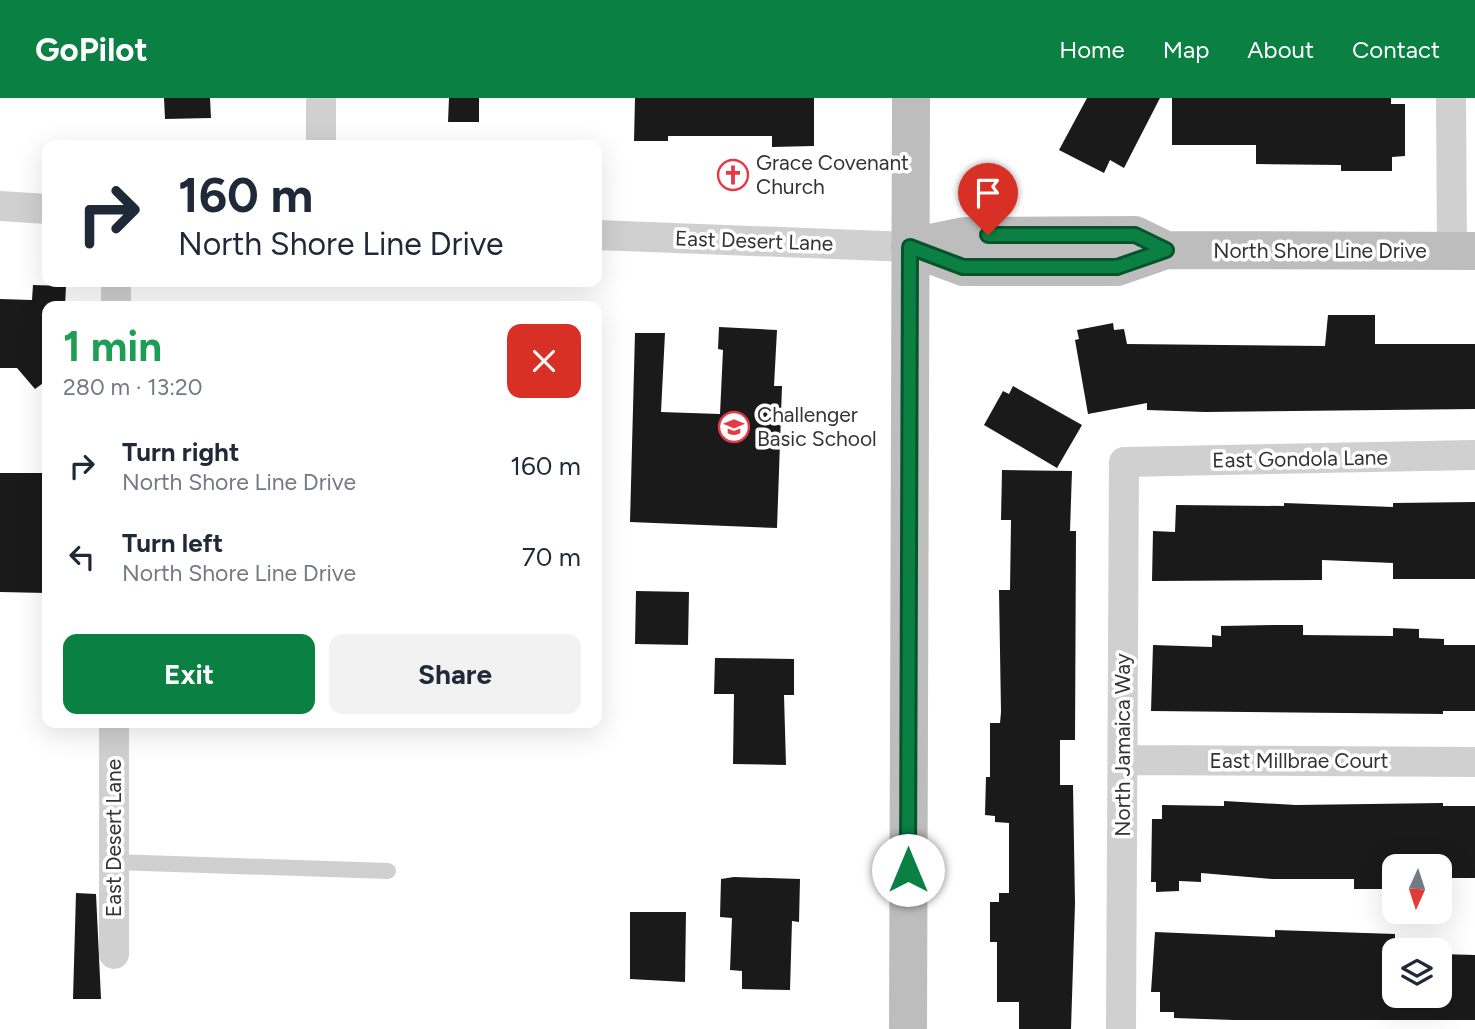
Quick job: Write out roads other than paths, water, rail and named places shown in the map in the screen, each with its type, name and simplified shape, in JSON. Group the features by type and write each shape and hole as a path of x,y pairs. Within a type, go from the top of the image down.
{"main road":[{"path":"908,1029 911,98"},
{"name":"North Shore Line Drive","path":"910,247 963,267 1117,267 1166,250 1463,251"}],"street":[{"path":"321,98 321,140"},
{"path":"1451,98 1463,251"},
{"path":"0,206 42,209"},
{"name":"East Desert Lane","path":"602,235 910,247"},
{"name":"East Gondola Lane","path":"1124,462 1475,456"},
{"name":"North Jamaica Way","path":"1121,1029 1124,462"},
{"name":"East Desert Lane","path":"114,728 114,954"},
{"name":"East Millbrae Court","path":"1123,761 1475,762"}],"lane":[{"path":"114,862 388,871"}],"place":[{"name":"Grace Covenant Church","path":"733,175"},
{"name":"Challenger Basic School","path":"734,427"}]}
